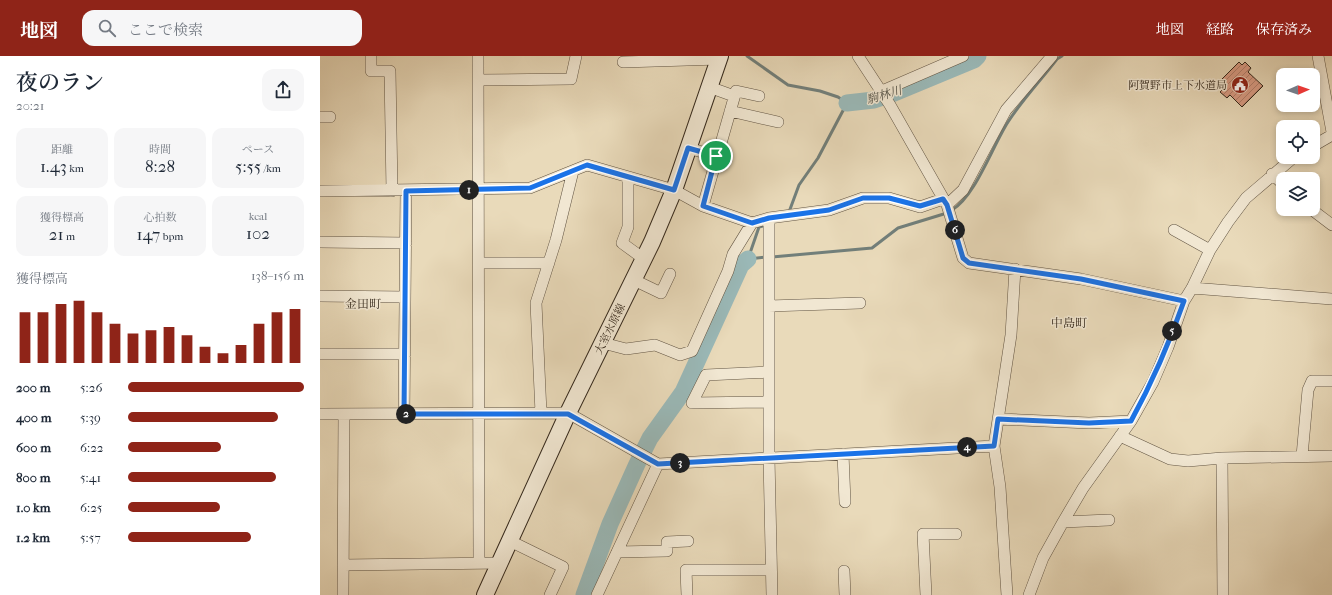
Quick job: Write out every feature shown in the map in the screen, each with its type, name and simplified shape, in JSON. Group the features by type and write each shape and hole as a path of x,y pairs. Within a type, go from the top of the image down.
{"main road":[{"name":"大室水原線","path":"485,595 568,414 644,259 674,190 719,57"}],"street":[{"path":"371,56 371,71 390,70 392,191"},
{"path":"478,56 479,563"},
{"path":"478,80 571,79 576,56"},
{"path":"858,56 882,91 945,202 963,258 969,263 1081,279 1184,301"},
{"path":"882,91 963,56"},
{"path":"320,191 478,190 530,188 587,165 674,190 703,206 752,223 769,218 829,210 863,198 889,198 920,206 945,202 963,190 1006,110 1052,56"},
{"path":"1318,56 1332,134 1320,142"},
{"path":"623,62 719,57"},
{"path":"709,88 734,96"},
{"path":"703,206 716,156 736,91 759,96"},
{"path":"730,111 778,122"},
{"path":"688,148 716,156"},
{"path":"1029,595 1043,558 1063,522 1083,488 1131,421 1153,382 1184,301 1192,288 1210,250 1246,198 1285,164"},
{"path":"541,413 536,302 549,264 573,171"},
{"path":"1272,174 1276,178"},
{"path":"628,177 628,227 622,243 644,259"},
{"path":"404,414 406,191"},
{"path":"1320,215 1332,225"},
{"path":"769,218 769,458 772,595"},
{"path":"603,343 626,350 655,345 680,355 692,351 728,271 733,254 752,223"},
{"path":"1174,230 1210,250"},
{"path":"320,242 406,243"},
{"path":"478,263 549,264"},
{"path":"1007,595 1000,487 994,446 1011,335 1015,269"},
{"path":"634,280 661,293 670,274"},
{"path":"1192,288 1331,295"},
{"path":"320,296 405,297"},
{"path":"769,306 860,303"},
{"path":"320,354 404,354"},
{"path":"769,372 706,375 692,403 769,402"},
{"path":"1302,456 1308,390 1312,381 1332,380"},
{"path":"320,414 568,414 658,464 994,446"},
{"path":"343,595 344,414"},
{"path":"998,419 1089,423 1131,421"},
{"path":"1120,436 1170,459 1188,461 1222,458 1332,456"},
{"path":"843,454 845,502"},
{"path":"1222,458 1223,595"},
{"path":"597,595 658,464"},
{"path":"1063,522 1109,520"},
{"path":"926,595 923,534 956,534"},
{"path":"510,541 563,566 550,595"},
{"path":"617,552 667,551 667,542 688,541"},
{"path":"343,565 500,563"},
{"path":"687,595 686,570 771,570"},
{"path":"844,571 845,595"}],"building":[{"name":"阿賀野市上下水道局","path":"1239,62 1242,65 1245,62 1251,68 1248,72 1263,86 1242,107 1230,95 1227,98 1220,92 1223,89 1218,83"}],"waterway":[{"path":"747,56 788,85 820,91 838,97 847,103 818,158 799,185 789,212"},
{"name":"駒林川","path":"847,103 874,100 892,94 974,60 978,56"},
{"path":"952,210 960,203 976,183 1013,114 1057,59 1062,56"},
{"path":"772,257 872,248 898,228 947,213"},
{"path":"766,225 759,227 748,259 767,257"},
{"path":"584,595 610,524 637,464 650,438 683,392 741,265 748,259"}],"place":[{"name":"阿賀野市上下水道局","path":"1240,85"}],"district":[{"name":"金田町","path":"363,304"},
{"name":"中島町","path":"1069,323"}],"route":[{"path":"688,148 716,156 703,206 752,223 769,218 829,210 863,198 889,198 920,206 943,199 947,205 963,258 969,263 1081,279 1184,301 1153,382 1131,421 1089,423 998,419 994,446 658,464 568,414 404,414 406,191 530,188 587,165 674,190 688,148"}]}
